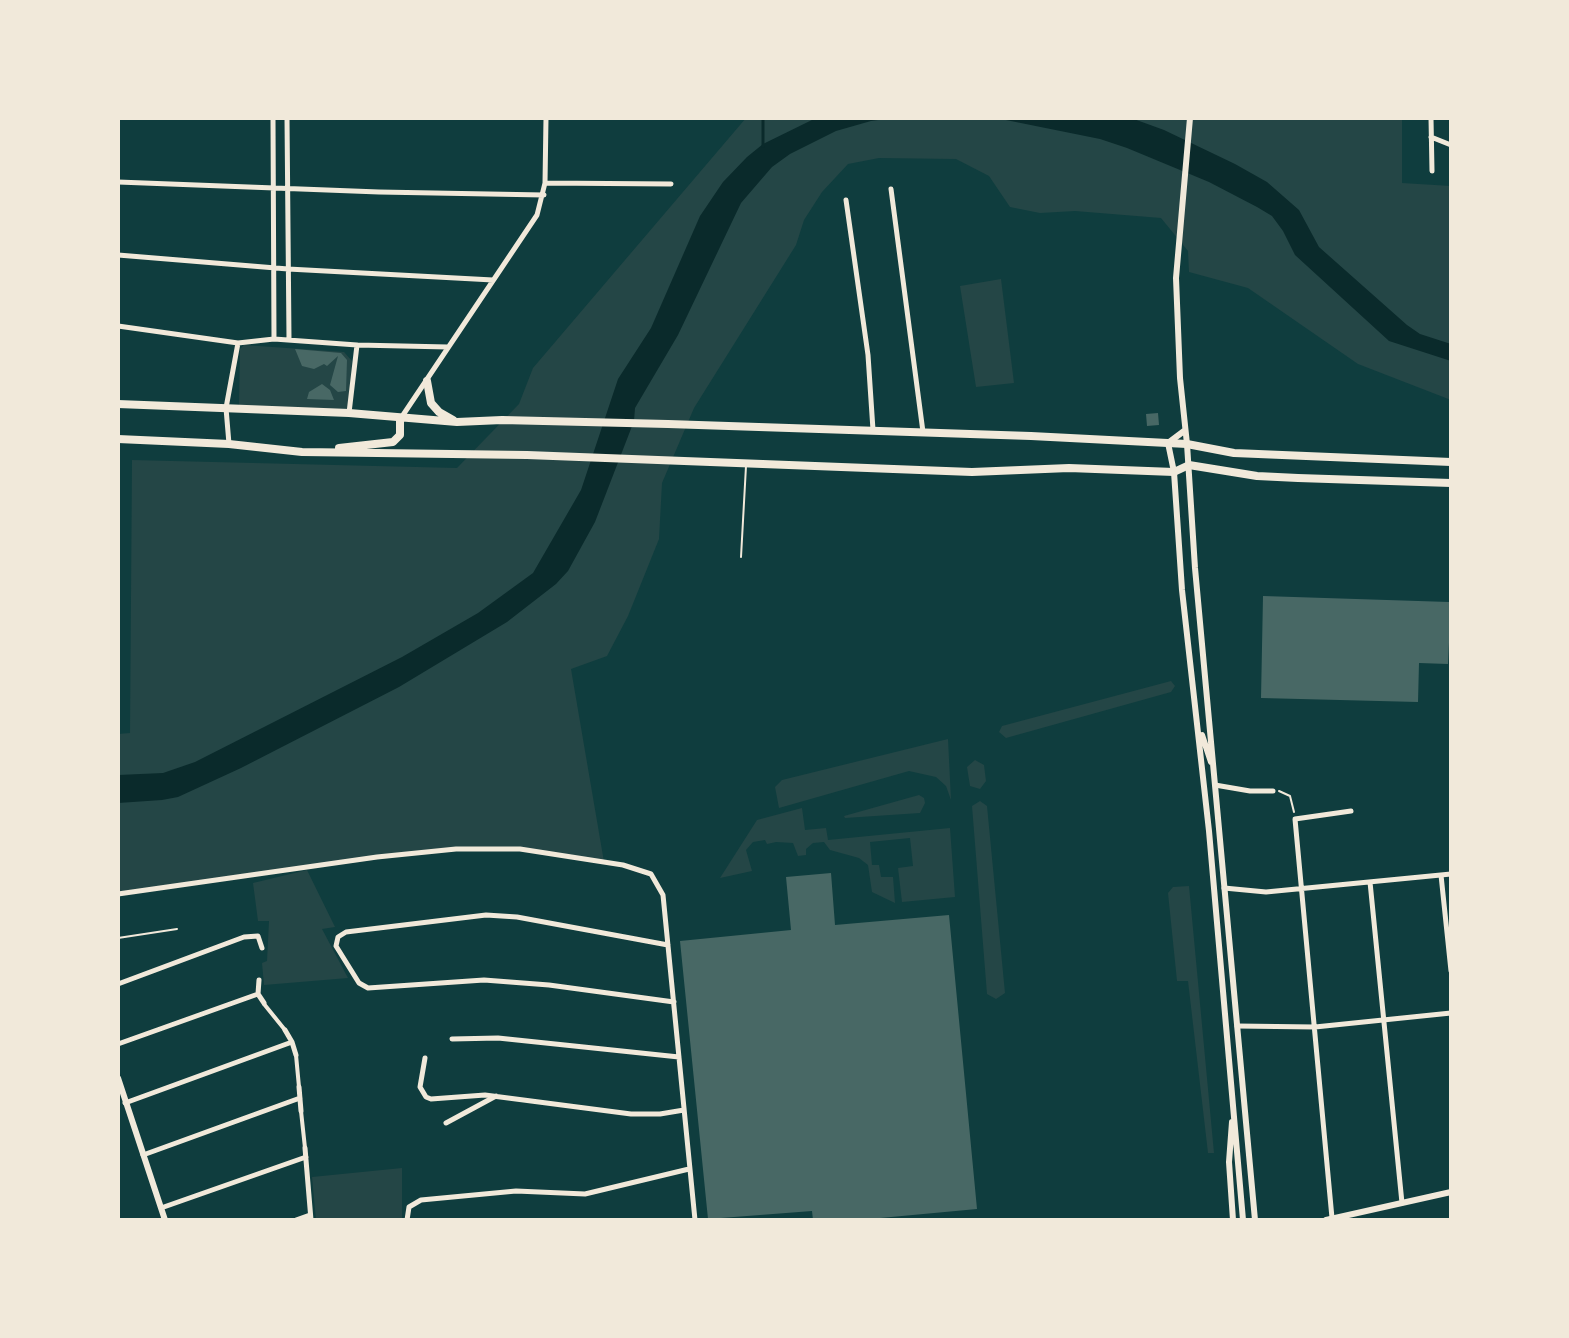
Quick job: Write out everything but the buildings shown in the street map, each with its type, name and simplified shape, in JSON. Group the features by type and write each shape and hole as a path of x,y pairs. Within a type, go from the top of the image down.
{"main road":[{"path":"427,381 431,403 439,412 457,422"},
{"path":"118,404 349,413 457,422 668,424 923,432 1187,444 1234,453 1451,462"},
{"path":"302,452 388,444 400,435 400,419"},
{"path":"118,439 229,444 302,452 527,455 972,472 1069,468 1174,472 1189,465 1284,478 1451,483"}],"street":[{"path":"273,118 274,339"},
{"path":"287,118 289,339"},
{"path":"400,419 537,215 544,195 546,118"},
{"path":"1190,118 1176,278 1184,431 1255,1220"},
{"path":"1431,118 1432,171"},
{"path":"1431,137 1451,145"},
{"path":"118,182 544,195"},
{"path":"545,183 671,184"},
{"path":"891,189 923,432"},
{"path":"846,200 868,355 873,430"},
{"path":"118,255 288,269 493,280"},
{"path":"118,326 238,343 289,339 357,345 449,347"},
{"path":"229,444 226,408 238,343"},
{"path":"349,413 357,345"},
{"path":"1184,431 1168,443 1174,472 1182,590 1197,720 1243,1220"},
{"path":"1197,720 1208,758 1213,763 1212,756"},
{"path":"1215,785 1273,791"},
{"path":"1351,811 1295,819 1329,1219 1451,1192"},
{"path":"118,894 377,857 456,849 520,849 623,865 651,874 663,895 695,1220"},
{"path":"1224,888 1266,892 1451,874"},
{"path":"1441,875 1451,971"},
{"path":"1370,882 1402,1203"},
{"path":"668,945 517,917 486,915 346,932 338,937 336,946 359,983 368,988 484,980 549,985 674,1002"},
{"path":"118,984 244,937 258,936 262,948"},
{"path":"259,980 258,994 285,1030 296,1055 310,1217 296,1220"},
{"path":"118,1044 258,994"},
{"path":"1237,1026 1315,1027 1451,1013"},
{"path":"452,1039 498,1038 679,1057"},
{"path":"125,1103 292,1042"},
{"path":"425,1058 420,1087 426,1097 497,1096 631,1114 684,1110"},
{"path":"118,1078 165,1220"},
{"path":"446,1123 497,1096"},
{"path":"142,1155 300,1098"},
{"path":"1233,1111 1229,1162 1233,1220"},
{"path":"161,1208 306,1157"},
{"path":"407,1220 409,1207 421,1200 516,1191 585,1194 689,1169"}],"lane":[{"path":"741,557 746,462"}],"path":[{"path":"1273,791 1290,796 1295,819"},
{"path":"118,938 177,929"}],"shaded area":[{"path":"746,118 1402,118 1402,183 1451,186 1451,400 1358,364 1248,288 1189,272 1188,251 1161,218 1075,211 1040,213 1010,207 989,176 956,159 879,158 848,164 822,192 804,220 796,245 694,408 662,483 659,539 628,616 607,656 571,669 604,862 520,849 456,849 118,894 118,734 130,733 132,460 457,468 519,404 533,368"},
{"path":"816,118 893,118 836,131 790,154 772,167 741,203 678,335 635,408 634,421 595,522 568,571 556,584 507,622 399,687 241,768 178,797 118,803 118,775 163,773 195,762 402,657 478,613 533,573 581,490 618,379 651,328 700,216 723,182 747,157 763,144"},
{"path":"996,118 1131,118 1235,164 1267,182 1299,210 1319,247 1407,325 1420,334 1451,344 1451,361 1389,341 1295,255 1272,216 1257,207 1209,182 1127,148 1100,139"},
{"path":"1001,279 1014,383 976,387 960,286"},
{"path":"244,345 344,352 352,361 348,412 239,406 240,349"},
{"path":"1171,681 1175,686 1171,692 1006,738 999,732 1002,726"},
{"path":"948,739 951,800 946,786 936,777 909,771 779,808 775,787 782,780"},
{"path":"975,760 984,765 986,781 980,789 970,786 967,767"},
{"path":"919,795 925,803 920,813 844,816"},
{"path":"980,801 987,806 1005,993 996,999 987,994 972,806"},
{"path":"802,808 805,830 826,828 828,840 950,828 955,897 902,902 898,868 913,866 910,838 870,842 872,865 879,865 881,877 893,877 895,903 872,892 868,865 859,858 830,850 824,842 813,843 806,849 806,855 798,856 793,843 753,842 746,850 752,871 720,878 757,820"},
{"path":"307,870 335,927 322,929 348,978 264,985 262,963 267,961 269,921 258,921 253,883"},
{"path":"1189,886 1214,1153 1208,1153 1188,981 1177,981 1168,893 1173,887"},
{"path":"402,1168 402,1220 316,1220 312,1177"}],"waterway":[{"path":"763,118 763,146"}]}
